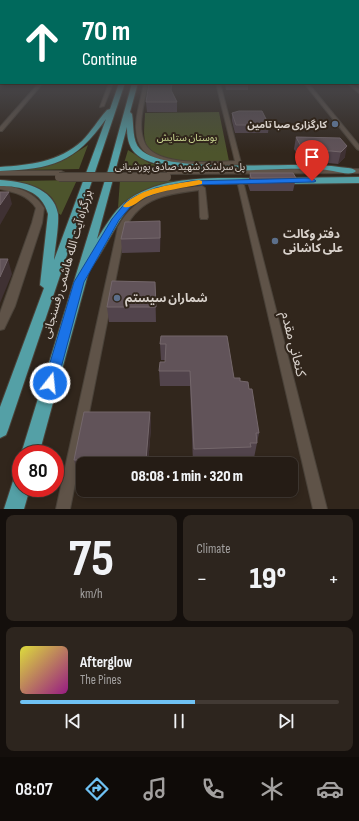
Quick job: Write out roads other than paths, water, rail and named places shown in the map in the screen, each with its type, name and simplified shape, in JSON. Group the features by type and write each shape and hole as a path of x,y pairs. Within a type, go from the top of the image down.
{"highway":[{"path":"0,169 37,165 72,153 85,143 114,105"},
{"name":"بزرگراه آیت الله هاشمی رفسنجانی","path":"0,430 115,105"},
{"name":"بزرگراه آیت الله هاشمی رفسنجانی","path":"33,445 129,105"},
{"path":"128,110 132,142 135,148 143,155 159,162 189,166 325,167 357,173"},
{"path":"79,282 121,212 128,204 149,193 175,186 202,182 359,180"},
{"path":"0,183 19,185 39,192 47,198 51,206 53,214 44,302"},
{"path":"14,509 18,497"}],"main road":[{"name":"پل سرلشکر شهید صادق پورشیانی","path":"0,173 60,175 167,175 357,173"},
{"name":"پل سرلشکر شهید صادق پورشیانی","path":"0,177 60,175"}],"street":[{"path":"0,130 22,105"},
{"path":"142,105 140,116 140,136 144,148 156,156 181,162 238,163 223,105"},
{"path":"324,105 359,148"},
{"name":"کنعانی مقدم","path":"241,185 320,509"},
{"path":"0,187 25,193 33,198 40,208 37,223 9,306 0,326"},
{"path":"64,509 125,218 140,205 162,193 202,188 204,217"}],"place":[{"name":"کارگزاری صبا تامین","path":"335,124"},
{"name":"دفتر وکالت علی کاشانی","path":"275,241"},
{"name":"شماران سیستم","path":"117,298"}],"park label":[{"name":"بوستان ستایش","path":"187,137"}]}
